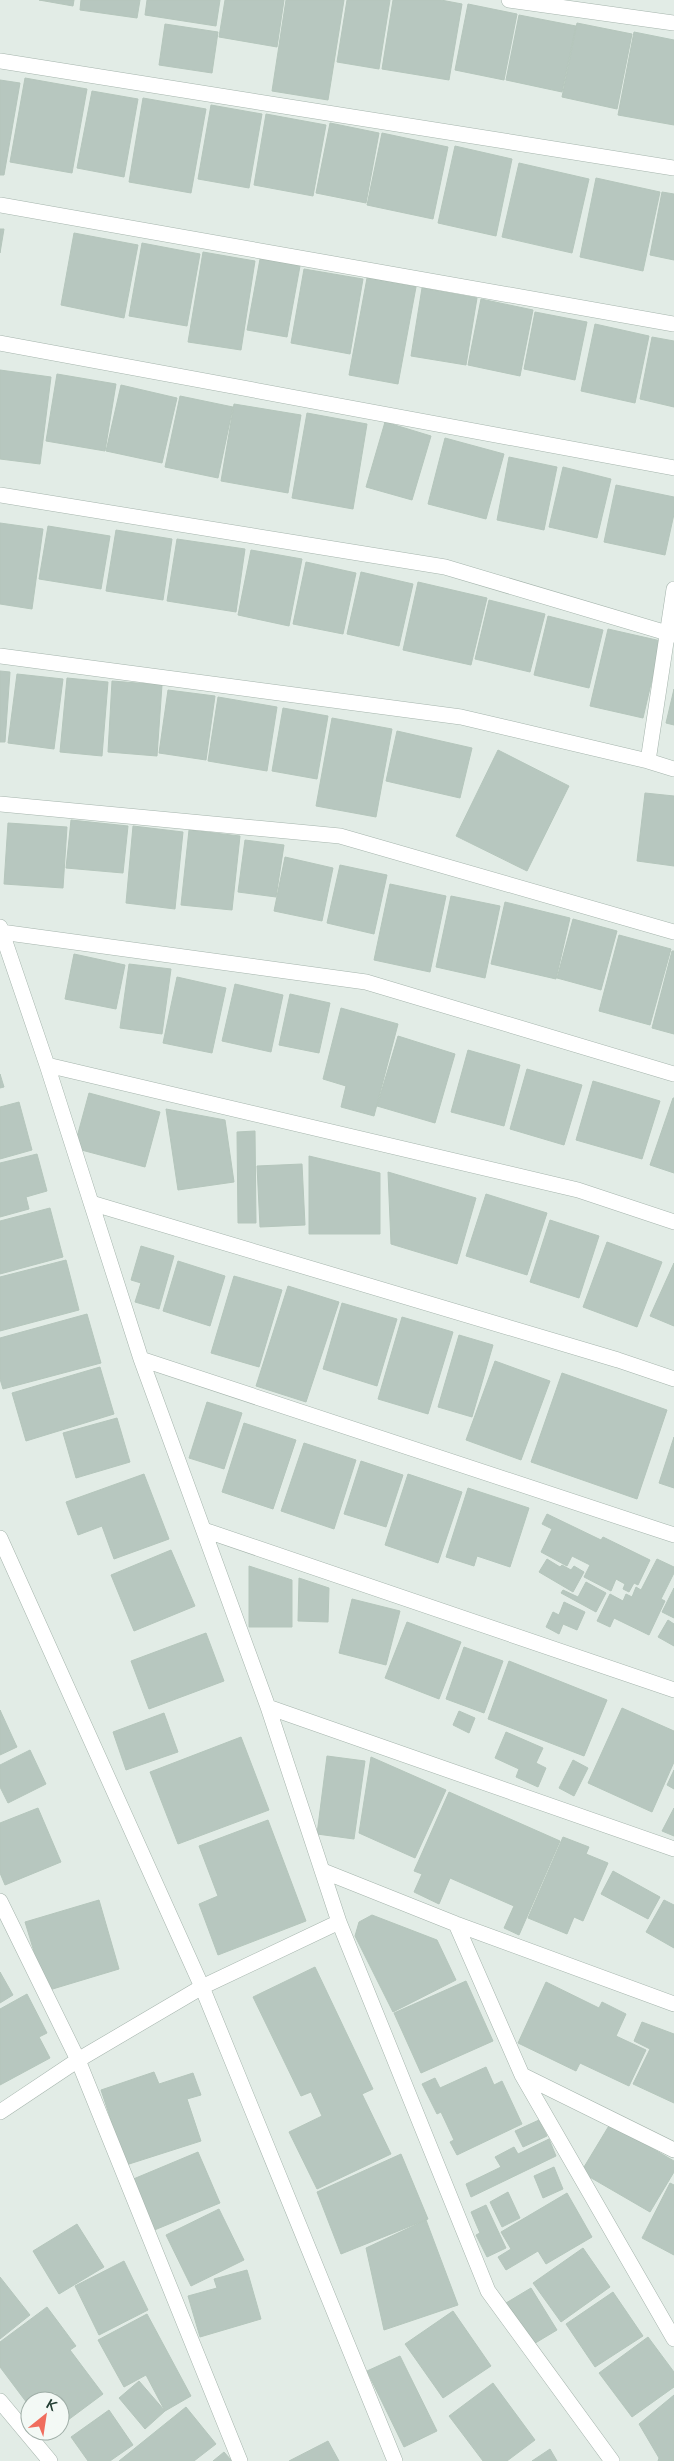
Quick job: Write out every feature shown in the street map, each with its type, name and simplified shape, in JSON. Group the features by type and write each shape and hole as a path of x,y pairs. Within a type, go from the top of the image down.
{"street":[{"path":"509,0 674,23"},
{"path":"0,61 674,168"},
{"path":"0,205 674,324"},
{"path":"0,343 674,468"},
{"path":"0,495 445,567 671,635"},
{"path":"648,760 671,635 674,589"},
{"path":"0,656 461,718 648,760 674,769"},
{"path":"0,804 340,836 674,932"},
{"path":"612,2461 488,2291 339,1922 268,1707 141,1359 47,1065 1,929 366,982 674,1074"},
{"path":"47,1065 578,1190 674,1222"},
{"path":"91,1203 609,1357 674,1379"},
{"path":"141,1359 674,1535"},
{"path":"204,1530 674,1690"},
{"path":"0,1538 202,1988 395,2461"},
{"path":"268,1707 674,1849"},
{"path":"322,1871 456,1924 674,2004"},
{"path":"0,1901 78,2060 240,2461"},
{"path":"0,2112 78,2060 202,1988 339,1922"},
{"path":"456,1924 522,2074 674,2339"},
{"path":"522,2074 674,2150"},
{"path":"0,2401 50,2461"}],"building":[{"path":"39,0 74,0 73,6"},
{"path":"81,0 140,0 137,18 80,10"},
{"path":"147,0 220,0 216,26 145,15"},
{"path":"225,0 284,0 277,47 219,37"},
{"path":"286,0 344,0 328,100 272,91"},
{"path":"347,0 390,0 379,69 337,62"},
{"path":"393,0 441,0 462,4 449,80 382,69"},
{"path":"468,4 517,14 504,80 455,70"},
{"path":"519,15 576,26 562,92 506,80"},
{"path":"577,23 632,34 617,109 562,97"},
{"path":"165,24 218,32 212,73 159,65"},
{"path":"634,32 674,40 674,125 618,115"},
{"path":"25,78 87,89 72,173 10,162"},
{"path":"0,80 20,83 4,175 0,175"},
{"path":"92,91 138,99 124,177 77,168"},
{"path":"143,98 206,109 191,193 129,182"},
{"path":"211,105 262,114 249,188 198,179"},
{"path":"266,114 326,125 313,196 254,185"},
{"path":"330,123 379,133 366,203 316,193"},
{"path":"382,133 448,147 433,219 367,205"},
{"path":"455,146 512,159 496,236 438,223"},
{"path":"519,163 589,179 572,253 502,237"},
{"path":"596,178 660,192 643,271 580,257"},
{"path":"662,192 674,194 674,260 650,255"},
{"path":"0,229 4,229 0,253"},
{"path":"74,233 138,245 124,318 61,305"},
{"path":"142,243 200,254 187,326 129,316"},
{"path":"203,252 255,261 241,350 188,342"},
{"path":"260,259 300,266 287,337 247,330"},
{"path":"304,269 363,279 350,354 291,343"},
{"path":"367,278 416,287 398,384 349,375"},
{"path":"422,288 477,298 466,365 411,356"},
{"path":"481,299 533,310 520,376 468,365"},
{"path":"535,312 587,322 575,380 524,369"},
{"path":"595,324 649,336 635,403 581,391"},
{"path":"652,337 674,341 674,407 640,399"},
{"path":"0,370 51,377 40,464 0,459"},
{"path":"57,374 116,384 105,451 46,441"},
{"path":"121,385 177,398 162,463 106,451"},
{"path":"180,396 233,407 218,478 165,467"},
{"path":"234,404 301,415 288,493 221,481"},
{"path":"307,413 367,424 353,509 292,498"},
{"path":"385,422 431,436 412,500 366,487"},
{"path":"445,438 504,454 486,519 428,504"},
{"path":"509,457 557,467 544,530 497,520"},
{"path":"563,467 611,479 597,538 549,527"},
{"path":"616,485 674,497 674,514 665,555 604,542"},
{"path":"0,523 43,529 32,609 0,604"},
{"path":"48,526 110,536 101,589 39,579"},
{"path":"116,530 172,539 163,600 106,591"},
{"path":"177,539 245,549 236,612 167,601"},
{"path":"251,550 302,559 289,626 238,615"},
{"path":"306,562 356,573 343,634 293,624"},
{"path":"361,572 413,584 399,646 347,634"},
{"path":"418,582 487,598 471,665 403,650"},
{"path":"489,600 545,614 530,672 475,659"},
{"path":"548,616 603,630 589,688 534,675"},
{"path":"608,629 661,641 643,718 590,706"},
{"path":"0,671 10,672 5,742 0,742"},
{"path":"17,674 63,679 54,749 8,743"},
{"path":"67,678 108,682 102,756 60,752"},
{"path":"112,681 162,685 157,756 108,752"},
{"path":"674,689 674,725 666,723"},
{"path":"168,690 215,696 206,760 159,753"},
{"path":"218,697 277,707 267,771 208,761"},
{"path":"283,708 328,716 317,779 272,771"},
{"path":"332,718 392,729 376,817 316,806"},
{"path":"397,731 472,748 460,798 386,781"},
{"path":"498,750 569,786 527,871 456,836"},
{"path":"645,793 674,796 674,866 637,861"},
{"path":"71,820 128,826 123,873 66,868"},
{"path":"8,823 67,827 63,888 4,884"},
{"path":"133,826 183,832 175,909 126,903"},
{"path":"189,830 240,836 232,910 181,905"},
{"path":"245,840 284,845 276,897 238,892"},
{"path":"285,857 333,868 322,921 274,911"},
{"path":"340,865 387,875 374,934 327,923"},
{"path":"390,884 446,896 430,972 374,960"},
{"path":"451,896 500,906 485,978 436,967"},
{"path":"505,902 570,918 556,979 491,964"},
{"path":"573,919 617,931 601,990 557,978"},
{"path":"619,935 671,949 650,1025 599,1011"},
{"path":"672,951 674,951 674,1034 652,1028"},
{"path":"74,954 125,965 116,1009 65,999"},
{"path":"129,964 171,969 162,1034 120,1028"},
{"path":"177,977 226,988 212,1053 163,1043"},
{"path":"235,984 283,995 271,1052 222,1041"},
{"path":"290,994 330,1003 319,1053 279,1045"},
{"path":"341,1008 398,1024 374,1116 341,1107 346,1086 323,1079"},
{"path":"398,1036 455,1054 435,1123 377,1106"},
{"path":"468,1050 520,1065 504,1126 451,1112"},
{"path":"527,1069 582,1085 564,1145 510,1129"},
{"path":"0,1074 4,1087 0,1088"},
{"path":"593,1081 660,1101 642,1159 576,1140"},
{"path":"89,1093 160,1112 145,1167 74,1148"},
{"path":"674,1098 674,1173 650,1165"},
{"path":"19,1102 32,1150 0,1159 0,1107"},
{"path":"166,1109 225,1120 234,1182 178,1190"},
{"path":"255,1131 256,1223 238,1223 237,1132"},
{"path":"37,1154 47,1191 26,1197 29,1209 0,1217 0,1163"},
{"path":"309,1156 380,1173 380,1234 309,1234"},
{"path":"302,1164 305,1225 260,1227 257,1166"},
{"path":"388,1172 476,1198 457,1264 391,1244"},
{"path":"486,1194 547,1213 527,1275 466,1256"},
{"path":"50,1208 63,1257 0,1274 0,1221"},
{"path":"550,1220 599,1236 579,1298 530,1282"},
{"path":"607,1242 662,1262 637,1327 583,1307"},
{"path":"141,1246 174,1256 159,1309 135,1302 141,1283 131,1280"},
{"path":"66,1260 79,1310 0,1331 0,1277"},
{"path":"178,1261 225,1276 210,1326 163,1311"},
{"path":"674,1263 674,1326 650,1316"},
{"path":"234,1276 282,1290 259,1367 211,1353"},
{"path":"288,1286 339,1302 306,1402 256,1386"},
{"path":"342,1303 397,1319 377,1386 323,1369"},
{"path":"87,1314 101,1363 3,1389 0,1379 0,1338"},
{"path":"402,1317 453,1332 428,1414 378,1399"},
{"path":"459,1335 493,1345 472,1417 438,1407"},
{"path":"495,1361 550,1381 521,1460 466,1440"},
{"path":"100,1367 114,1414 26,1441 12,1393"},
{"path":"562,1373 667,1410 637,1499 531,1462"},
{"path":"207,1402 242,1413 224,1469 189,1458"},
{"path":"117,1418 130,1462 76,1478 63,1433"},
{"path":"244,1423 296,1440 273,1509 222,1492"},
{"path":"674,1437 674,1488 659,1483"},
{"path":"304,1443 356,1460 334,1529 281,1511"},
{"path":"361,1461 403,1475 386,1527 344,1514"},
{"path":"144,1474 169,1539 114,1559 102,1526 78,1535 66,1502"},
{"path":"408,1474 462,1492 438,1563 385,1545"},
{"path":"468,1488 529,1508 510,1567 477,1556 474,1566 446,1557"},
{"path":"547,1514 601,1540 603,1537 650,1560 638,1585 634,1583 629,1592 623,1589 625,1584 616,1579 611,1591 584,1577 590,1565 572,1556 567,1566 541,1552 552,1529 542,1524"},
{"path":"171,1550 195,1606 134,1631 111,1575"},
{"path":"547,1559 560,1567 562,1565 571,1570 574,1566 584,1572 573,1592 539,1572"},
{"path":"657,1559 674,1567 674,1573 661,1599 665,1601 649,1635 614,1618 610,1627 597,1621 610,1594 623,1601 626,1594 632,1597 636,1587 641,1590"},
{"path":"249,1566 292,1580 292,1627 249,1627"},
{"path":"299,1578 329,1588 328,1622 298,1621"},
{"path":"586,1582 606,1593 596,1612 561,1593 563,1590 578,1597"},
{"path":"674,1588 674,1618 662,1612"},
{"path":"352,1599 400,1611 386,1665 339,1653"},
{"path":"564,1602 585,1612 577,1630 563,1624 559,1634 546,1627 553,1612 559,1615"},
{"path":"668,1620 674,1624 674,1646 658,1637"},
{"path":"407,1622 461,1642 439,1699 385,1678"},
{"path":"206,1633 224,1681 149,1709 131,1661"},
{"path":"464,1647 503,1661 484,1713 446,1699"},
{"path":"509,1661 607,1700 584,1756 488,1719"},
{"path":"622,1708 674,1731 674,1762 652,1812 588,1783"},
{"path":"0,1710 17,1747 0,1755"},
{"path":"459,1711 475,1718 469,1733 453,1725"},
{"path":"164,1713 178,1752 126,1770 113,1732"},
{"path":"506,1732 543,1748 536,1763 546,1768 538,1787 516,1777 519,1769 495,1758"},
{"path":"241,1737 269,1810 178,1844 150,1772"},
{"path":"30,1750 46,1784 8,1803 0,1787 0,1765"},
{"path":"327,1756 365,1761 354,1839 317,1834"},
{"path":"371,1757 446,1790 415,1858 359,1833"},
{"path":"573,1760 588,1768 574,1796 559,1788"},
{"path":"674,1770 674,1789 667,1785"},
{"path":"449,1792 560,1841 519,1935 504,1928 514,1906 450,1878 439,1904 414,1892 422,1874 414,1871"},
{"path":"38,1808 61,1862 5,1885 0,1873 0,1823"},
{"path":"674,1808 674,1836 662,1831"},
{"path":"268,1820 306,1921 218,1955 199,1904 218,1896 199,1846"},
{"path":"563,1837 589,1847 586,1854 608,1863 583,1921 574,1917 567,1934 528,1918"},
{"path":"613,1871 660,1897 648,1919 601,1894"},
{"path":"99,1900 119,1969 46,1991 25,1922"},
{"path":"664,1900 674,1905 674,1948 646,1932"},
{"path":"372,1915 437,1940 456,1980 393,2012 355,1936 359,1922"},
{"path":"315,1967 373,2089 362,2094 391,2154 317,2189 289,2132 322,2116 311,2092 301,2096 253,1997"},
{"path":"0,1972 13,1995 0,2003"},
{"path":"466,1981 493,2041 421,2073 394,2013"},
{"path":"546,1982 599,2008 602,2002 626,2014 616,2036 646,2050 629,2086 580,2063 576,2071 518,2043"},
{"path":"27,1994 47,2033 39,2037 50,2058 0,2085 0,2009"},
{"path":"642,2022 674,2034 674,2103 633,2084 650,2049 634,2041"},
{"path":"486,2067 494,2085 502,2081 522,2124 457,2155 450,2142 454,2140 441,2112 437,2114 422,2084 435,2078 440,2088"},
{"path":"154,2072 159,2084 193,2073 201,2095 187,2099 201,2141 126,2165 101,2090"},
{"path":"539,2120 547,2136 523,2147 515,2131"},
{"path":"610,2124 674,2161 674,2172 650,2212 581,2172"},
{"path":"549,2139 556,2156 471,2197 466,2184 501,2167 495,2157 514,2147 518,2154"},
{"path":"198,2152 220,2203 152,2231 131,2180"},
{"path":"401,2154 428,2219 341,2254 317,2192"},
{"path":"554,2167 563,2189 543,2198 534,2176"},
{"path":"670,2183 674,2185 674,2255 642,2238"},
{"path":"508,2192 520,2218 502,2227 490,2202"},
{"path":"567,2193 592,2237 546,2264 538,2251 506,2270 498,2257 511,2249 501,2232"},
{"path":"486,2205 506,2248 487,2257 476,2235 480,2233 471,2212"},
{"path":"219,2209 244,2260 191,2286 166,2235"},
{"path":"426,2220 458,2305 384,2330 366,2248"},
{"path":"77,2224 104,2267 59,2294 33,2251"},
{"path":"583,2248 610,2287 561,2322 533,2283"},
{"path":"124,2261 148,2310 99,2335 75,2286"},
{"path":"247,2270 261,2319 200,2337 188,2296 217,2288 214,2279"},
{"path":"0,2277 30,2315 0,2339"},
{"path":"531,2288 557,2330 532,2345 506,2303"},
{"path":"613,2292 643,2336 595,2367 566,2324"},
{"path":"47,2307 76,2346 70,2350 103,2394 70,2419 70,2391 20,2391 20,2394 0,2367 0,2342"},
{"path":"453,2311 491,2366 443,2398 405,2344"},
{"path":"147,2314 191,2396 165,2411 146,2375 124,2387 98,2340"},
{"path":"648,2337 674,2372 674,2387 632,2417 599,2373"},
{"path":"400,2356 437,2431 404,2447 367,2371"},
{"path":"139,2381 165,2411 145,2429 119,2398"},
{"path":"493,2383 535,2440 507,2461 483,2461 449,2416"},
{"path":"674,2395 674,2461 658,2461 659,2458 639,2424"},
{"path":"186,2407 216,2444 194,2461 119,2461"},
{"path":"109,2410 133,2445 110,2461 88,2461 71,2437"},
{"path":"328,2441 339,2461 289,2461"},
{"path":"550,2449 557,2461 532,2461"},
{"path":"224,2452 232,2461 213,2461"}]}
